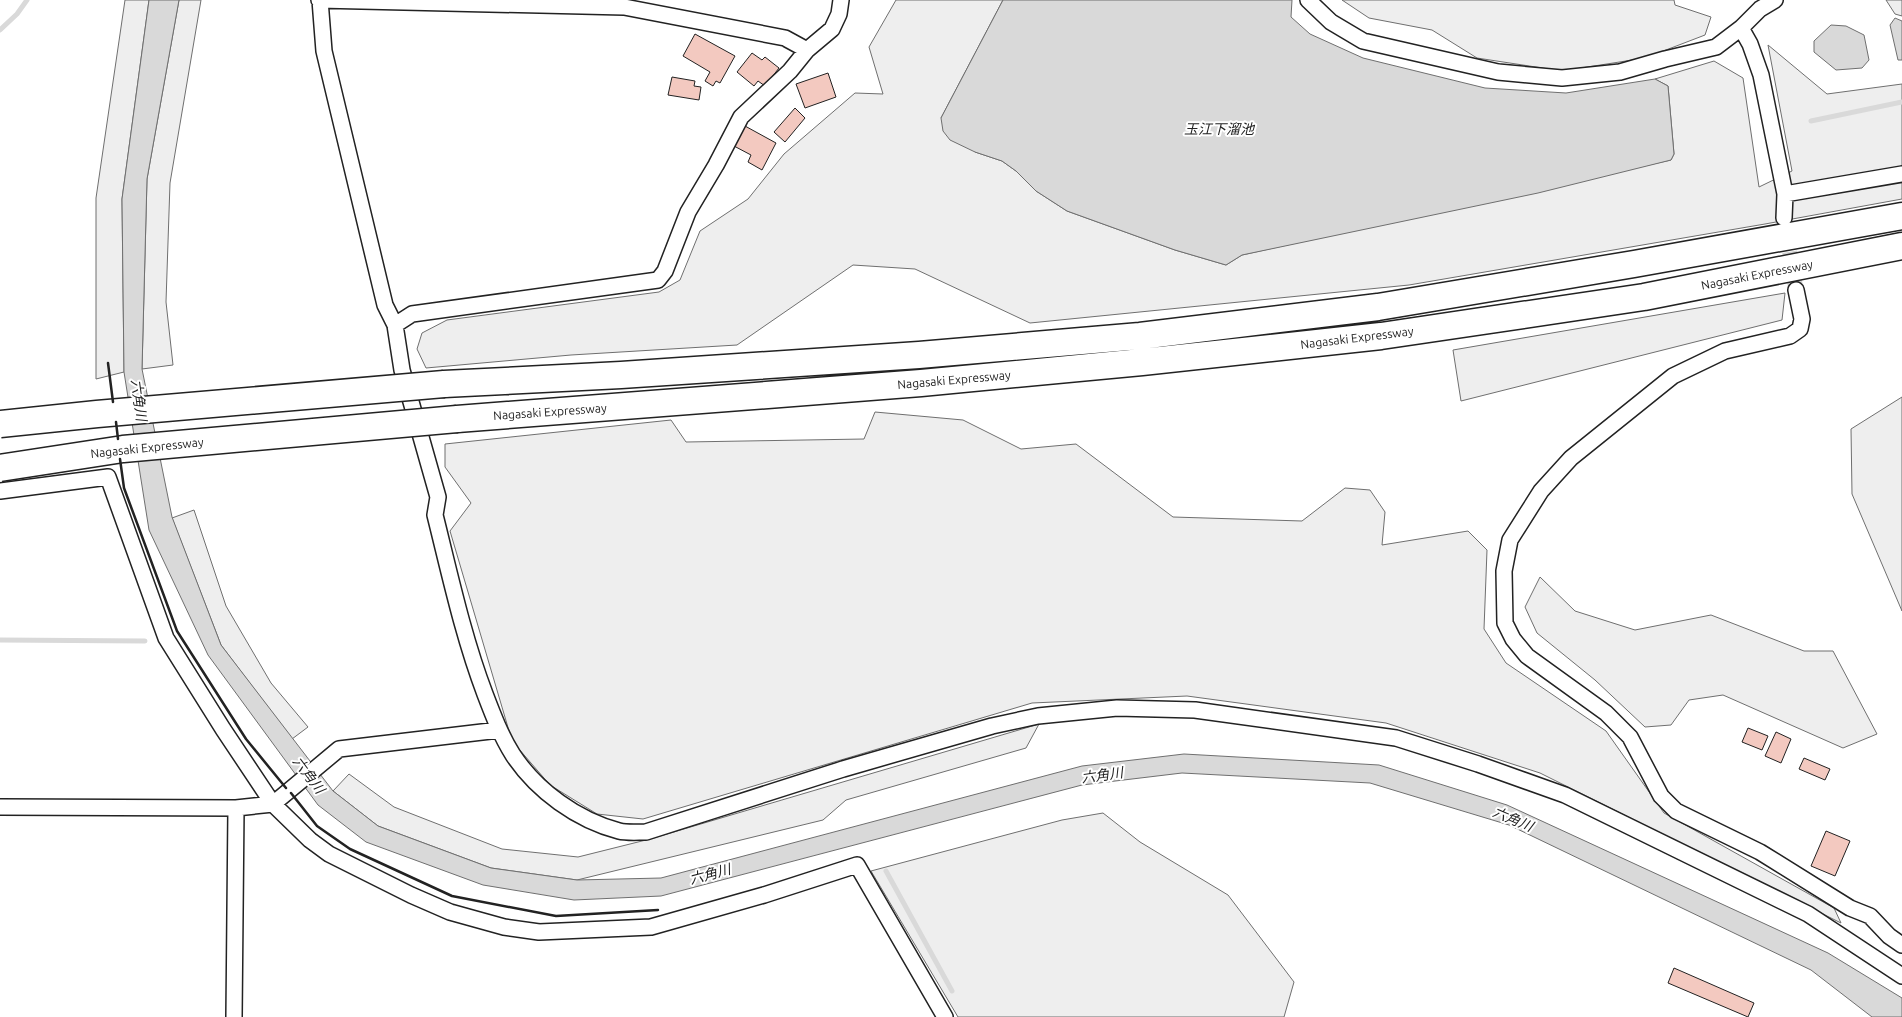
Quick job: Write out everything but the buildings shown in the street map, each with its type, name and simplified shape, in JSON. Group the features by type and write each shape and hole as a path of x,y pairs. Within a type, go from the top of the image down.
{"highway":[{"path":"0,424 444,384 621,375 909,355 1150,334 1378,307 1902,216"},
{"name":"Nagasaki Expressway","path":"0,468 123,449 457,419 921,383 1133,363 1381,336 1644,297 1902,246"}],"street":[{"path":"807,50 785,38 624,7 320,0 324,51 385,305 395,325 402,370 421,444 438,497 435,515 462,621 475,666 499,730 513,755 528,775 548,794 571,810 621,831 646,832 852,766 992,726 1038,716 1117,708 1195,710 1396,738 1478,764 1565,795 1808,914 1902,976"},
{"path":"395,325 412,314 658,280 665,271 688,212 716,165 741,117 790,71 807,50 832,28 838,14 840,0"},
{"path":"1308,0 1330,22 1363,41 1498,72 1562,78 1620,72 1716,47 1741,28 1760,9 1775,0"},
{"path":"1741,28 1750,44 1761,75 1785,194 1784,218"},
{"path":"1785,194 1902,174"},
{"path":"1796,290 1802,318 1800,330 1790,336 1725,351 1673,376 1570,458 1547,485 1510,540 1504,571 1505,622 1513,639 1527,656 1606,714 1630,737 1662,796 1676,811 1760,852 1850,908 1870,916 1889,936 1902,946"},
{"path":"0,492 108,476 166,638 222,729 273,804 310,840 329,854 411,896 450,912 504,926 540,932 651,926 764,895 858,865 945,1017"},
{"path":"0,807 236,808 273,804 339,749 499,730"},
{"path":"234,1017 236,808"}],"shaded area":[{"path":"125,0 149,0 122,199 124,372 96,379 96,198"},
{"path":"179,0 201,0 170,183 166,302 173,365 142,369 147,179"},
{"path":"896,0 1003,0 941,118 975,152 1002,161 1016,171 1036,191 1067,211 1175,250 1226,265 1242,255 1671,160 1674,154 1668,86 1655,79 1714,61 1743,78 1759,187 1792,171 1768,45 1827,94 1902,84 1902,199 1409,285 1030,323 915,269 853,265 737,345 571,355 426,368 417,349 422,333 447,320 659,292 680,280 700,231 748,199 784,154 855,93 883,94 869,47"},
{"path":"1342,0 1674,0 1675,5 1711,17 1705,35 1645,58 1562,71 1477,58 1432,30 1369,18"},
{"path":"1886,0 1902,0 1902,16 1895,14"},
{"path":"1785,293 1782,320 1461,401 1453,350"},
{"path":"1902,397 1902,611 1852,494 1851,429"},
{"path":"875,412 963,420 1021,449 1076,444 1173,517 1302,521 1345,488 1370,490 1385,512 1382,545 1468,531 1487,550 1484,629 1506,663 1606,731 1664,813 1834,908 1841,923 1540,773 1386,723 1187,696 1032,703 643,819 597,814 550,785 512,741 450,531 471,503 445,467 445,444 671,420 686,442 864,439"},
{"path":"194,510 226,606 271,683 308,727 292,739 221,645 172,518"},
{"path":"1540,577 1575,611 1635,630 1711,615 1804,651 1833,651 1877,734 1843,748 1723,695 1689,700 1671,725 1645,727 1595,680 1537,633 1525,607"},
{"path":"1039,724 1026,748 846,800 823,820 577,880 491,868 378,826 333,791 349,774 394,807 502,849 578,857 650,839"},
{"path":"1103,813 1140,842 1228,895 1294,982 1284,1017 958,1017 871,871 1062,820"}],"water":[{"name":"六角川","path":"149,0 179,0 147,179 142,369 172,517 221,645 333,791 378,826 491,868 577,880 661,878 1082,766 1184,754 1379,765 1507,805 1828,953 1902,998 1902,1017 1872,1017 1811,970 1509,825 1370,783 1182,773 1082,785 661,896 574,900 483,885 366,842 318,805 208,655 149,530 124,372 122,199"},
{"name":"玉江下溜池","path":"1003,0 1292,0 1291,17 1310,34 1363,58 1485,88 1566,93 1655,79 1668,86 1674,154 1671,160 1538,193 1242,255 1226,265 1175,250 1067,211 1036,191 1016,171 1002,161 975,152 950,140 943,131 941,118"},
{"path":"1895,18 1902,21 1902,60 1898,60 1890,25"},
{"path":"1831,25 1846,26 1864,35 1869,60 1862,68 1836,70 1814,52 1814,41"}],"waterway":[{"path":"0,30 17,14 27,0"},
{"path":"1811,121 1902,102"},
{"path":"0,640 145,641"},
{"path":"886,871 952,991"}],"tunnel":[{"path":"1786,229 1796,290"}],"wall":[{"path":"108,363 113,402"},
{"path":"116,422 118,439"},
{"path":"120,459 124,488 177,631 246,739 286,788"},
{"path":"291,793 317,826 350,849 452,896 556,916 658,910"}]}
